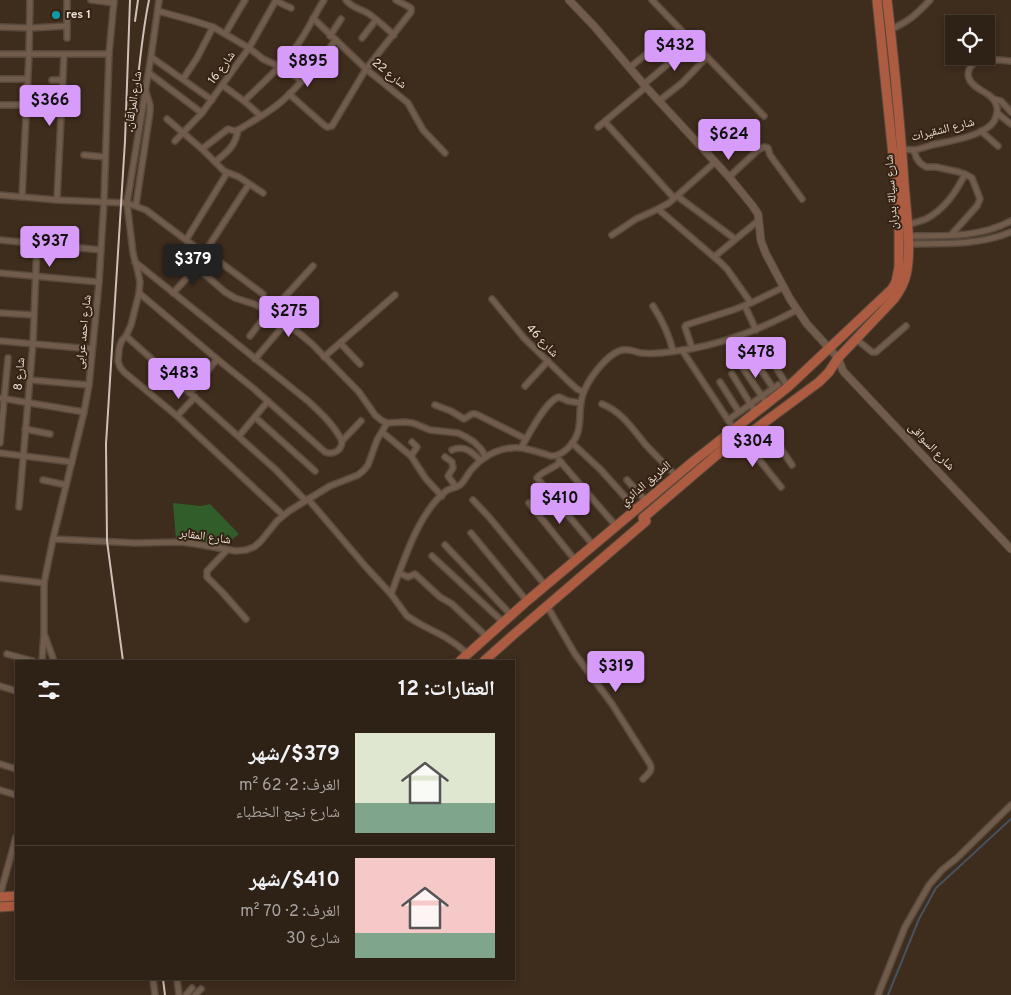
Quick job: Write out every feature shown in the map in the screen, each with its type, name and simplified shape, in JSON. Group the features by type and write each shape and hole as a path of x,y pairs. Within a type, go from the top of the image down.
{"main road":[{"name":"شارع سيالة بدران","path":"828,349 892,289 898,275 900,249 899,213 877,0"},
{"name":"شارع سيالة بدران","path":"838,358 894,299 906,276 908,225 888,3"},
{"path":"878,11 888,3"},
{"name":"الطريق الدائري","path":"461,660 545,585 676,476 756,413 764,400 788,386 828,349"},
{"name":"الطريق الدائري","path":"485,660 646,521 643,518 733,441 754,430 830,372 838,358"},
{"path":"818,359 830,372"},
{"path":"573,562 582,575"},
{"path":"0,896 15,896"},
{"path":"0,907 15,906"}],"street":[{"path":"22,197 30,0"},
{"path":"67,0 67,38"},
{"path":"91,0 114,2"},
{"name":"شارع المزلقان","path":"159,0 127,203 135,262 140,282 139,293 131,325 120,345 118,360 124,372 177,416 283,515"},
{"path":"225,34 246,0"},
{"path":"276,0 291,8"},
{"name":"شارع 16","path":"175,141 212,100 249,48 276,0"},
{"path":"244,101 280,66 299,42 324,0"},
{"path":"346,0 356,9 368,13 394,35"},
{"path":"289,94 324,126 330,127 334,124 366,69 412,11 396,0"},
{"path":"569,0 594,26 644,86 729,177 755,210 759,220 714,257"},
{"path":"652,0 764,116"},
{"path":"890,30 907,22 930,0"},
{"name":"شارع احمد عرابى","path":"42,660 44,583 84,412 88,385 99,282 109,54 114,2"},
{"path":"158,11 213,27 302,81"},
{"name":"شارع 22","path":"312,18 366,69 408,103 423,130 445,153"},
{"path":"330,36 341,19"},
{"path":"362,38 376,20"},
{"path":"0,27 67,26"},
{"path":"183,79 193,66 213,27"},
{"path":"202,149 228,129 238,130 261,116 289,94 336,40"},
{"path":"629,68 664,40"},
{"path":"598,128 693,43"},
{"path":"0,54 109,54"},
{"path":"57,200 64,54"},
{"path":"151,57 212,100"},
{"path":"659,102 682,83 706,57"},
{"path":"1011,61 977,61 969,70 968,77 976,87 994,99 997,113 1011,124"},
{"path":"149,73 202,113"},
{"path":"0,79 28,79"},
{"path":"52,80 62,80"},
{"path":"222,85 261,116"},
{"path":"136,206 150,112 146,92"},
{"path":"994,99 1001,101 1011,112"},
{"path":"0,105 26,105"},
{"name":"شارع الشقيرات","path":"902,149 914,150 968,136 992,124 996,119 997,113"},
{"path":"167,119 227,173 233,174 263,193"},
{"path":"604,122 676,197 735,239"},
{"path":"215,162 233,146 238,130"},
{"path":"981,131 998,146"},
{"path":"729,177 758,150 764,147 768,148 770,155 802,199"},
{"path":"914,150 920,163 926,167 936,167 965,174 972,178 980,199 973,212 951,236"},
{"path":"84,155 105,157"},
{"path":"612,235 636,219 658,209 676,197 715,162"},
{"path":"186,240 227,173"},
{"path":"908,225 926,219 944,205 959,188 965,174"},
{"path":"173,293 199,265 201,258 249,184"},
{"path":"0,195 127,203 156,217 198,249 201,258"},
{"path":"658,209 727,269 750,303"},
{"name":"شارع السواقى","path":"759,220 764,248 784,287 797,310 828,349 838,358 843,371 1011,548"},
{"path":"908,240 975,234 1011,221"},
{"path":"908,240 975,242 988,240 1011,232"},
{"path":"0,240 101,250"},
{"name":"شارع 8","path":"19,507 33,343 37,243"},
{"path":"205,252 263,294"},
{"path":"135,262 319,411 338,433 342,441"},
{"path":"199,265 202,272 225,292 270,312 299,333 359,392 381,420 387,423 405,422 430,430 458,433 474,442 486,457"},
{"path":"250,336 313,266"},
{"path":"0,273 99,282"},
{"path":"692,348 686,325 744,306 784,287"},
{"path":"139,293 268,401 325,452 329,454 339,450 342,441 360,421"},
{"path":"324,357 395,295"},
{"name":"شارع 46","path":"492,299 524,338 572,385 583,392"},
{"path":"653,306 670,339 673,351"},
{"path":"744,306 756,330"},
{"path":"391,594 420,524 431,507 448,490 462,482 480,460 503,450 521,448 556,456 572,443 580,424 583,392 606,360 622,350 650,353 673,351 725,341 771,324 797,310"},
{"path":"1,313 34,315"},
{"path":"255,359 285,322"},
{"path":"856,339 872,352 876,352 906,326"},
{"path":"126,336 276,470 306,500 391,594 407,616 446,637 468,654"},
{"path":"0,341 92,348"},
{"path":"340,343 360,364"},
{"path":"682,350 734,429"},
{"path":"767,353 788,386"},
{"path":"0,444 2,399 8,358"},
{"path":"190,393 217,359"},
{"path":"728,420 750,404 764,400 776,386 754,359"},
{"path":"525,386 548,361"},
{"path":"742,368 764,400"},
{"path":"732,374 756,413"},
{"path":"30,380 88,385"},
{"path":"720,382 739,412"},
{"path":"177,416 195,397"},
{"path":"521,448 537,421 556,397 581,403"},
{"path":"2,399 84,412"},
{"path":"239,436 268,401"},
{"path":"602,404 621,415 645,444 676,476"},
{"path":"435,405 464,419 472,414 476,414 526,439"},
{"path":"254,417 315,471"},
{"name":"شارع المقابر","path":"53,539 136,543 181,542 236,552 246,550 262,541 283,515 330,486 358,475 364,470 368,465 377,440 387,423"},
{"path":"26,429 50,434"},
{"path":"754,430 768,446 774,442 777,443 792,465"},
{"path":"382,432 412,456 426,478 442,496"},
{"path":"740,436 781,487"},
{"path":"412,442 418,447 412,456"},
{"path":"572,443 600,469 636,509"},
{"path":"452,450 461,447 465,448 480,460"},
{"path":"0,453 72,462"},
{"path":"556,456 616,526"},
{"path":"445,457 452,462 453,468 448,476 456,486"},
{"path":"561,462 537,478 593,545"},
{"path":"43,480 66,485"},
{"path":"626,480 646,501"},
{"path":"473,500 545,585"},
{"path":"529,503 573,562"},
{"path":"471,533 528,600"},
{"path":"445,545 511,615"},
{"path":"227,550 207,570 206,574 246,619"},
{"path":"432,556 503,622"},
{"path":"399,573 408,578 415,574 440,597 452,604 486,637"},
{"path":"0,578 44,583"},
{"path":"547,606 575,654 612,704 650,764 651,771 643,778"},
{"path":"44,633 54,660"},
{"path":"7,654 29,660"},
{"path":"0,686 15,691"},
{"path":"0,764 15,769"},
{"path":"0,790 15,795"},
{"path":"880,994 905,928 929,884 1011,805"},
{"path":"0,896 15,841"},
{"path":"153,980 155,995"},
{"path":"177,980 179,995"},
{"path":"186,995 192,988"},
{"path":"195,995 201,989"}],"green space":[{"path":"173,503 201,506 210,504 239,534 227,546 176,540"}],"waterway":[{"path":"888,995 919,919 936,888 1011,819"}],"railway":[{"path":"123,660 107,541 106,444 125,141 130,0"},
{"path":"135,21 138,0"},
{"path":"132,131 141,49 149,0"},
{"path":"163,980 165,995"}],"place":[{"name":"res 1","path":"56,15"}]}
